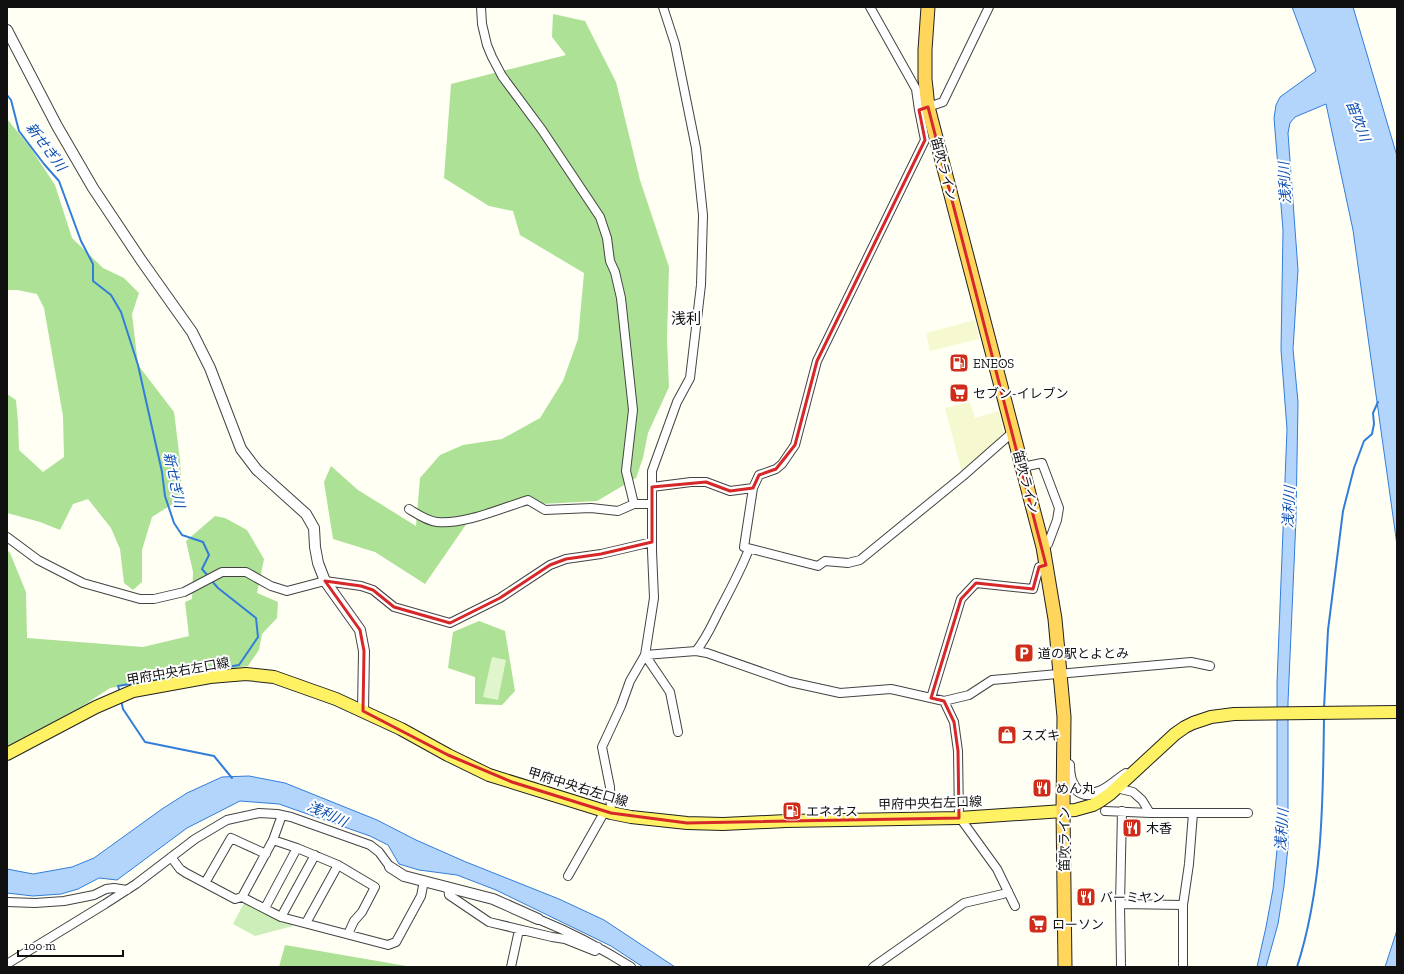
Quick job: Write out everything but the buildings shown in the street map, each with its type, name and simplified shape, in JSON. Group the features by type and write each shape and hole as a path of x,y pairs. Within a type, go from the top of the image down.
{"highway":[{"name":"笛吹ライン","path":"928,7 925,50 924,109 1013,432 1043,547 1055,618 1064,717 1063,811 1065,967"}],"main road":[{"name":"甲府中央右左口線","path":"7,754 96,707 133,691 210,677 246,674 274,677 336,699 401,729 448,756 489,775 608,812 631,817 687,823 723,824 961,817 1075,810 1093,805 1116,788 1175,734 1202,719 1222,715 1397,712"}],"street":[{"path":"481,7 482,24 487,45 502,76 542,130 600,217 610,261 615,272 621,298 633,410 626,471 634,504"},
{"path":"568,876 608,812 610,787 602,747 621,706 630,681 645,655 654,598 651,504 652,471 677,402 690,378 701,285 704,215 696,148 676,50 663,7"},
{"path":"870,7 916,89 924,109 925,140 817,361 796,445 782,464 776,469 759,475 753,488 744,547 818,566 825,561 848,564 860,560 963,476 1013,432"},
{"path":"924,109 943,102 988,7"},
{"path":"7,30 57,126 94,188 141,260 192,332 210,368 241,449 257,470 306,514 314,528 318,564 325,581 360,630 364,651 363,711"},
{"path":"1022,467 1042,463 1059,508 1048,544 1043,547"},
{"path":"652,487 691,482 706,482 730,491 753,488"},
{"path":"409,509 436,522 459,521 528,500 545,510 591,508 618,511 634,504 651,504"},
{"path":"7,537 38,560 83,583 140,599 154,599 180,594 222,572 246,572 270,586 287,591 325,581 361,586 373,590 394,607 450,623 506,595 550,565 566,559 601,554 652,542"},
{"path":"696,651 702,644 710,629 741,569 749,549"},
{"path":"931,698 962,599 976,583 1032,588 1039,567 1046,565"},
{"path":"645,655 696,651 707,653 790,682 821,690 840,693 891,689 944,701 969,695 992,680 1061,675 1191,662 1210,666"},
{"path":"645,655 670,692 678,732"},
{"path":"944,701 954,722 958,751 961,817 997,869 1015,906"},
{"path":"1064,717 1070,754 1069,776 1071,783 1077,790 1087,794 1100,792 1138,767"},
{"path":"1116,788 1133,792 1142,800 1150,812"},
{"path":"1105,811 1248,813"},
{"path":"1121,967 1120,904 1122,811"},
{"path":"7,964 106,904 195,839 227,820 259,813 291,817 370,845 379,852 390,867 404,876 493,899 566,930 631,967"},
{"path":"1183,967 1183,904 1189,864 1193,813"},
{"path":"242,897 273,840 282,815"},
{"path":"205,883 231,838 266,854"},
{"path":"273,840 338,865 375,887 362,912 354,921 348,934"},
{"path":"265,908 297,848"},
{"path":"281,917 315,855"},
{"path":"171,857 180,869 186,873 235,899 242,897 281,917 388,945 396,942 421,896 424,881"},
{"path":"306,923 338,865"},
{"path":"448,887 449,895 489,922 519,930 565,939 595,951 598,947"},
{"path":"7,902 35,903 64,901 94,895 106,889 114,888 127,890"},
{"path":"872,967 964,903 1008,892"},
{"path":"1120,904 1183,904"},
{"path":"511,967 519,930"}],"highlighted area":[{"path":"928,107 1046,565 1039,567 1033,589 976,583 961,599 931,698 944,701 954,722 958,751 959,818 687,823 611,813 512,782 448,755 363,711 364,651 360,630 325,581 361,586 373,590 394,607 450,623 500,598 550,565 566,559 601,554 652,542 652,487 706,482 730,491 753,488 759,475 776,469 795,445 817,361 925,140 919,110"}],"green space":[{"path":"553,14 585,21 616,82 640,180 669,267 667,339 669,387 648,433 643,458 636,478 597,501 541,504 474,513 425,584 375,552 333,539 324,482 331,466 358,490 416,526 420,478 440,455 463,445 502,439 540,418 563,381 578,339 584,273 520,235 513,211 489,206 444,178 451,84 566,55 552,37"},
{"path":"7,119 30,147 55,185 72,238 103,268 124,278 139,293 132,314 138,365 174,412 180,460 182,498 152,517 142,550 142,582 133,590 124,583 120,549 111,528 88,499 73,504 60,530 40,522 7,513 7,394 16,400 19,450 43,472 64,457 63,416 44,308 37,294 17,290 7,290"},
{"path":"975,320 979,339 930,351 926,333"},
{"path":"970,402 975,418 999,411 1005,438 963,476 945,408"},
{"path":"215,516 225,518 247,530 264,559 257,593 278,602 277,618 262,634 259,650 248,666 110,688 81,707 7,746 7,550 10,553 26,592 27,638 143,647 189,636 185,602 192,599 193,572 186,541"},
{"path":"479,621 505,631 515,691 502,705 475,704 475,677 448,668 453,632"},
{"path":"492,657 506,660 498,700 483,697"},
{"path":"245,901 293,923 293,926 255,936 233,924"},
{"path":"285,945 412,967 279,967"}],"water":[{"path":"1292,7 1353,7 1397,156 1397,545 1353,230 1326,104 1295,117 1290,123 1288,133 1298,270 1293,349 1298,402 1296,519 1288,702 1288,847 1278,924 1266,967 1257,967 1273,889 1277,850 1277,683 1287,429 1281,350 1283,230 1274,118 1276,105 1280,97 1316,71"},
{"name":"浅利川","path":"249,776 285,783 377,820 416,840 466,862 559,899 604,920 675,967 643,967 611,946 496,890 457,875 419,870 399,864 388,845 370,836 279,804 240,801 187,828 117,880 99,878 78,889 61,894 33,896 7,893 7,869 33,874 72,867 94,858 162,809 187,793 222,777"},
{"path":"1397,930 1397,967 1385,967"}],"waterway":[{"name":"新せぎ川","path":"7,95 11,100 19,131 59,181 81,241 93,264 93,281 111,295 121,312 138,365 162,472 165,496 174,523 182,535 203,542 209,555 202,569 209,577"},
{"path":"1324,708 1328,630 1343,511 1354,468 1364,441 1372,434 1374,424 1373,413 1378,402"},
{"name":"新せぎ川","path":"120,692 118,686 239,665 258,637 256,618 218,588 211,580"},
{"name":"新せぎ川","path":"121,700 123,709 145,742 214,756 232,778"},
{"path":"1297,967 1306,936 1317,874 1322,812 1324,717"}],"place":[{"name":"ENEOS","path":"959,363"},
{"name":"セブン-イレブン","path":"959,393"},
{"name":"道の駅とよとみ","path":"1024,653"},
{"name":"スズキ","path":"1007,735"},
{"name":"めん丸","path":"1042,788"},
{"name":"エネオス","path":"792,811"},
{"name":"木香","path":"1132,828"},
{"name":"バーミヤン","path":"1086,897"},
{"name":"ローソン","path":"1038,924"}],"district":[{"name":"浅利","path":"686,319"}],"water label":[{"name":"笛吹川","path":"1358,121"}]}
